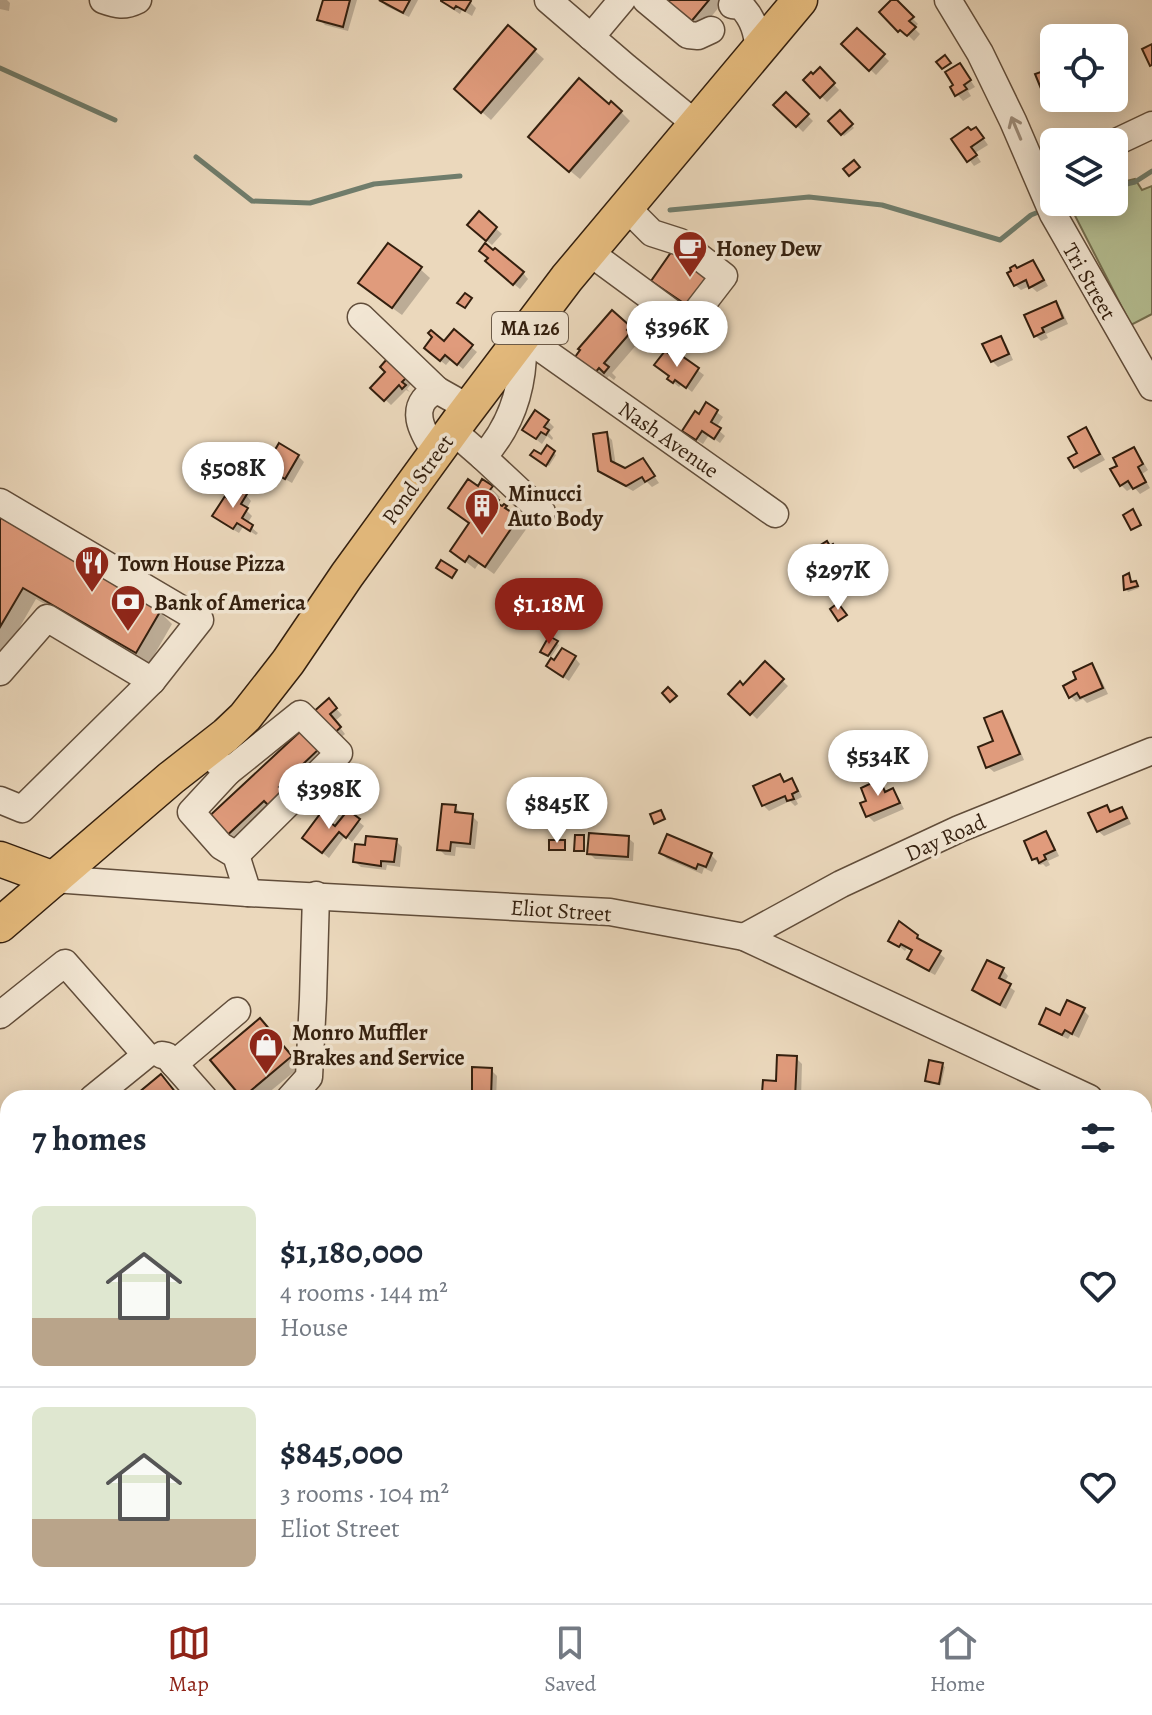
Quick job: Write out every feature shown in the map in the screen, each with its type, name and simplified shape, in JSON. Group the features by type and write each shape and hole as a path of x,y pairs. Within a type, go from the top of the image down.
{"main road":[{"name":"Pond Street","path":"0,925 171,778 217,762 245,717 452,430 589,252 697,125 775,19"},
{"name":"Eliot Street","path":"0,859 54,879"}],"street":[{"path":"103,0 115,5 129,5 138,0"},
{"path":"548,0 578,19 697,125"},
{"path":"578,19 622,0"},
{"path":"646,0 688,35 698,36 711,30"},
{"name":"Tri Street","path":"948,0 980,53 1013,121 1040,161"},
{"path":"732,5 741,6 750,15 756,29 775,19"},
{"path":"1128,136 1152,125"},
{"path":"589,252 687,324 724,276 680,242 652,233 637,218 629,203"},
{"name":"Tri Street","path":"1055,216 1152,387"},
{"path":"361,317 437,390 452,430 542,512"},
{"path":"483,457 512,413 521,385 523,336"},
{"name":"Nash Avenue","path":"523,336 775,514"},
{"path":"437,390 426,397 420,407 419,421 424,435 452,430"},
{"path":"0,502 200,620 152,681 22,809 0,800"},
{"path":"0,672 47,618 152,681"},
{"path":"236,855 339,753 300,714 217,762 191,812 221,846 236,855 248,893"},
{"name":"Day Road","path":"744,937 841,884 959,829 1152,751"},
{"name":"Eliot Street","path":"54,879 248,893 610,912 744,937 1072,1090"},
{"path":"297,1090 309,1077 316,895"},
{"path":"0,1015 65,963 146,1055"},
{"path":"174,1064 237,1011"},
{"path":"103,1090 146,1055 167,1056 197,1090"}],"green space":[{"path":"1135,179 1142,190 1152,186 1152,314 1131,325 1075,216 1128,216 1128,181"}],"building":[{"path":"323,0 350,0 343,27 317,20"},
{"path":"379,0 410,0 403,13"},
{"path":"441,0 471,1 465,11 456,6 454,9"},
{"path":"650,0 709,0 690,23"},
{"path":"891,0 897,0 914,17 909,21 916,27 907,36 900,30 898,32 879,12"},
{"path":"508,25 536,49 481,113 454,89"},
{"path":"857,28 885,54 869,71 841,44"},
{"path":"1152,44 1152,65 1150,66 1142,49"},
{"path":"945,55 951,63 942,69 936,62"},
{"path":"960,63 971,80 964,85 967,89 955,96 945,72"},
{"path":"820,67 835,83 820,98 803,80"},
{"path":"579,78 622,111 569,172 528,137"},
{"path":"786,92 809,114 796,127 773,105"},
{"path":"840,110 853,124 841,135 828,121"},
{"path":"968,127 971,130 976,127 984,138 971,147 977,155 967,162 951,139"},
{"path":"854,160 860,167 849,176 843,169"},
{"path":"479,211 497,227 486,241 467,225"},
{"path":"388,243 422,267 392,308 358,283"},
{"path":"485,243 524,272 513,285 485,261 488,258 479,251"},
{"path":"674,248 711,279 688,306 651,281"},
{"path":"1033,260 1044,280 1029,288 1026,280 1014,286 1007,273 1011,271 1010,268"},
{"path":"465,293 472,298 465,308 457,303"},
{"path":"1056,301 1063,318 1042,328 1044,332 1034,337 1024,315"},
{"path":"612,310 630,326 627,330 630,333 604,363 609,367 604,373 599,368 594,374 575,357 578,349"},
{"path":"454,329 473,345 457,365 445,355 440,361 424,348 432,337 428,333 431,330 444,341"},
{"path":"1001,336 1009,354 991,362 982,344"},
{"path":"665,351 676,359 679,354 699,368 686,388 675,380 673,383 667,379 669,376 654,365"},
{"path":"387,359 407,377 402,382 406,385 402,389 399,385 384,401 370,388 385,372 380,367"},
{"path":"706,402 718,410 711,422 721,428 714,439 702,431 696,440 682,431 695,411 699,414"},
{"path":"535,410 549,420 544,427 549,430 546,435 541,432 536,439 522,430"},
{"path":"1086,427 1100,454 1074,468 1068,458 1077,453 1068,437"},
{"path":"607,432 611,461 625,468 643,458 655,476 645,482 642,477 626,486 598,471 593,434"},
{"path":"279,443 299,455 285,479 265,467"},
{"path":"547,445 555,451 546,466 530,455 534,450 541,454"},
{"path":"1134,447 1143,464 1138,467 1146,482 1133,489 1128,481 1120,486 1110,469 1117,466 1113,458"},
{"name":"Minucci Auto Body","path":"468,479 478,486 482,479 493,486 486,495 499,500 497,503 504,504 519,517 485,567 469,556 465,562 450,551 469,523 448,508"},
{"path":"234,486 247,494 241,504 248,508 242,518 253,525 250,531 237,523 233,529 212,516"},
{"path":"1133,509 1141,525 1131,530 1123,515"},
{"path":"0,517 161,610 136,653 23,588 0,627"},
{"path":"827,541 830,546 833,544 846,563 830,573 814,549"},
{"path":"441,560 457,570 452,578 436,568"},
{"path":"1129,573 1131,582 1136,581 1138,586 1124,590 1123,576"},
{"path":"838,603 847,615 838,621 830,609"},
{"path":"549,636 558,641 548,656 540,652"},
{"path":"562,648 576,656 563,677 546,666"},
{"path":"765,661 784,679 750,715 728,694 740,681 743,685"},
{"path":"1092,663 1103,688 1080,698 1077,693 1069,698 1063,686 1076,679 1073,672"},
{"path":"668,687 677,696 670,702 662,693"},
{"path":"329,698 337,708 330,714 341,727 331,736 311,714"},
{"path":"1002,711 1020,754 986,768 978,747 993,741 984,718"},
{"path":"304,728 321,747 279,787 290,798 275,812 264,801 222,840 204,821"},
{"path":"780,774 784,782 792,778 798,791 792,794 794,799 787,801 785,796 762,806 753,786"},
{"path":"880,779 885,792 893,788 900,803 866,817 860,803 866,801 861,788"},
{"path":"442,804 456,805 455,812 473,814 470,844 451,842 450,851 437,850"},
{"path":"1107,805 1110,812 1122,807 1127,818 1097,832 1088,813"},
{"path":"348,810 360,819 346,838 339,832 322,853 302,838 320,814 335,826"},
{"path":"661,810 665,819 654,824 650,814"},
{"path":"1046,831 1055,850 1044,855 1046,859 1039,863 1037,858 1032,860 1024,841"},
{"path":"589,833 629,836 628,857 587,854"},
{"path":"667,834 712,853 706,867 698,864 696,869 659,853"},
{"path":"575,835 584,835 584,851 574,851"},
{"path":"366,836 397,839 394,862 381,861 381,866 353,862 355,844 365,845"},
{"path":"549,840 565,840 565,850 549,850"},
{"path":"899,921 918,935 917,938 941,951 929,971 907,959 912,950 888,941"},
{"path":"987,960 1004,968 999,978 1011,984 1000,1005 972,990"},
{"path":"1067,1000 1085,1008 1072,1034 1065,1030 1062,1035 1039,1024 1046,1008 1060,1015"},
{"path":"260,1018 292,1056 252,1090 235,1090 210,1060"},
{"path":"777,1055 797,1056 795,1090 762,1090 763,1080 776,1081"},
{"path":"929,1060 943,1063 939,1084 925,1081"},
{"path":"472,1067 492,1068 491,1090 472,1090"},
{"path":"161,1074 174,1090 142,1090"}],"waterway":[{"path":"0,68 115,120"},
{"path":"196,157 252,201 310,203 374,184 460,176"},
{"path":"1128,184 1152,171"},
{"path":"670,210 809,197 882,205 1000,240 1040,211"}],"place":[{"name":"Honey Dew","path":"690,279"},
{"name":"Minucci Auto Body","path":"482,537"},
{"name":"Town House Pizza","path":"92,594"},
{"name":"Bank of America","path":"128,633"},
{"name":"Monro Muffler Brakes and Service","path":"266,1076"}]}
